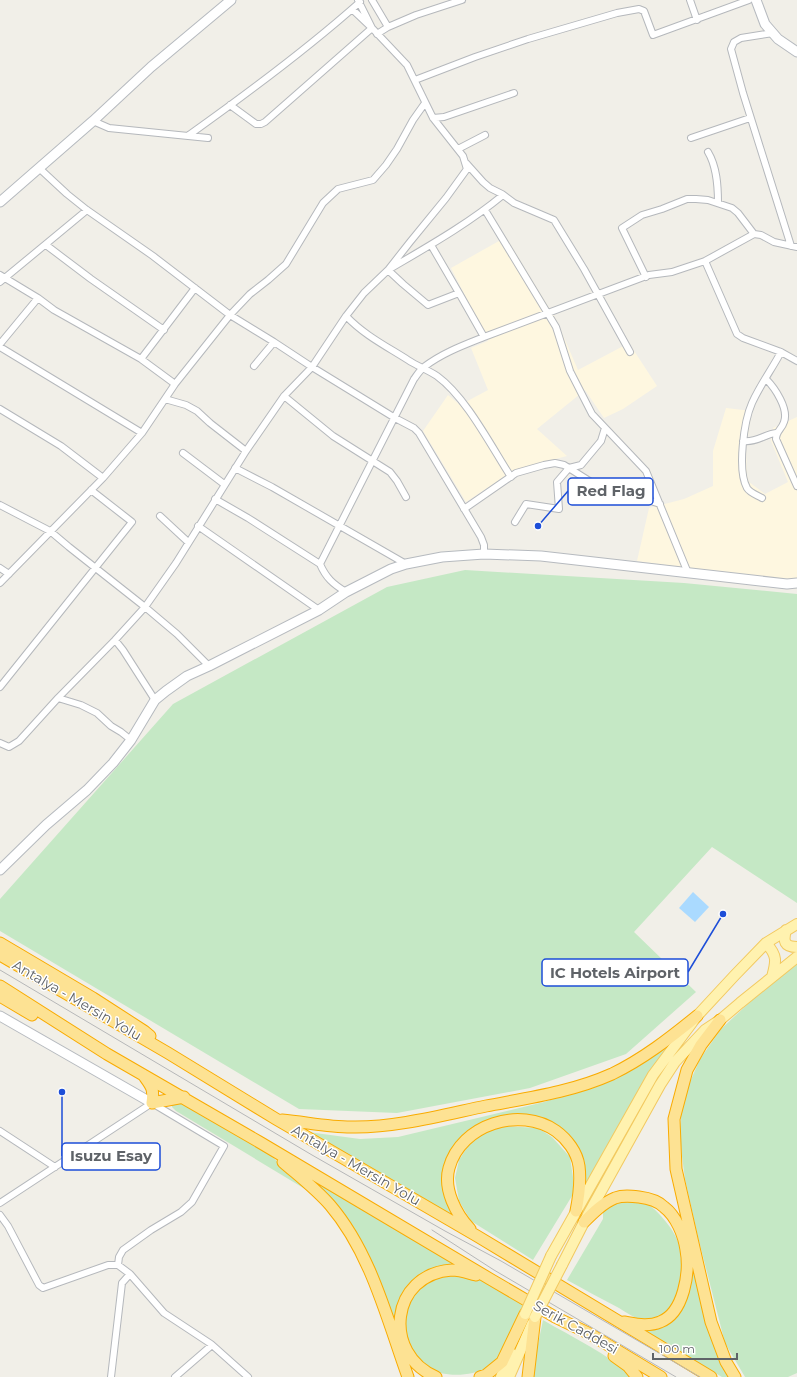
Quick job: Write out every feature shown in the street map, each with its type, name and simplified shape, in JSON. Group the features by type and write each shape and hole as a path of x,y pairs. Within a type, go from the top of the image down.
{"highway":[{"path":"0,943 94,998 144,1031 168,1053"},
{"name":"Antalya - Mersin Yolu","path":"5,958 168,1053 276,1119 478,1236 711,1377"},
{"name":"Antalya - Mersin Yolu","path":"0,986 108,1054 184,1097 490,1279"},
{"path":"0,996 84,1046 108,1054"},
{"path":"276,1119 351,1127 382,1126 446,1115 581,1086 612,1074 638,1059 670,1038 697,1016"},
{"path":"720,1020 701,1045 687,1070 674,1120 676,1168 711,1322 726,1362 735,1377"},
{"path":"142,1074 154,1092 152,1103 184,1097"},
{"path":"478,1236 462,1219 455,1206 449,1188 449,1169 457,1150 470,1135 500,1121 517,1119 531,1120 547,1125 564,1137 573,1150 579,1164 581,1186 576,1211"},
{"path":"261,1143 321,1196 348,1230 359,1249 374,1283 408,1377"},
{"path":"584,1222 603,1205 616,1198 628,1195 645,1198 664,1206 674,1218 681,1233 686,1249 687,1262 683,1292 677,1307 669,1317 660,1322 643,1325 617,1321"},
{"path":"436,1377 420,1368 413,1361 402,1341 400,1319 405,1300 416,1285 424,1279 441,1272 452,1270 460,1271 490,1279"},
{"name":"Serik Caddesi","path":"490,1279 555,1317 590,1334 661,1377"},
{"path":"480,1377 486,1375 502,1362 530,1316"},
{"path":"528,1377 530,1316"},
{"path":"555,1317 628,1366 637,1377"}],"main road":[{"path":"509,1377 551,1256 653,1075 697,1016 735,975 766,944 797,924"},
{"path":"786,930 784,938 786,943 789,946 797,947"},
{"path":"766,944 775,955 776,963 772,977"},
{"path":"500,1377 530,1316 562,1264 660,1086 675,1062 705,1030 720,1020 797,957"}],"street":[{"path":"0,202 152,67 231,0"},
{"path":"372,0 388,28"},
{"path":"377,34 416,15 462,0"},
{"path":"690,0 696,20"},
{"path":"415,80 528,39 617,13 639,9 644,11 653,35 749,0"},
{"path":"756,0 765,24 778,39 797,52"},
{"path":"189,135 306,48 352,10 359,1 372,28"},
{"path":"0,743 9,747 19,741 58,698 115,640 145,606 188,542 246,450 284,396 312,367 346,316 364,293 388,270 446,198 467,169 463,156 433,118 408,65 352,10"},
{"path":"230,106 256,124 265,122 372,28"},
{"path":"773,33 741,38 734,42 732,49 750,118 794,246"},
{"path":"433,118 444,117 514,93"},
{"path":"0,583 103,478 142,432 176,384 230,315 250,294 286,264 323,203 333,192 373,180 386,165 425,103"},
{"path":"691,138 750,118"},
{"path":"93,121 109,128 208,138"},
{"path":"458,149 485,135"},
{"path":"708,152 712,159 716,174 718,203"},
{"path":"466,163 490,188 514,203 554,220 598,294 630,352"},
{"path":"39,168 87,210 153,256 230,315 395,418 414,428 419,433 481,537 484,545 484,554"},
{"path":"388,270 431,245 485,210 503,195"},
{"path":"646,277 622,228 642,215 687,199 702,200 718,203 732,208 738,213 754,234"},
{"path":"87,210 46,245 2,278 141,360 176,384"},
{"path":"485,210 556,327 570,371 592,414 646,471 688,573"},
{"path":"320,564 414,379 423,368 462,346 484,337 646,277 672,272 705,261 754,234 761,235 774,242 794,246"},
{"path":"46,245 91,279 164,330"},
{"path":"431,245 484,337"},
{"path":"705,261 737,334 743,338 781,352 797,361"},
{"path":"388,270 402,284 428,305 459,293"},
{"path":"141,360 195,288"},
{"path":"0,344 38,298"},
{"path":"346,316 375,341 437,376 452,389 469,412 511,477"},
{"path":"254,366 274,342"},
{"path":"0,347 142,432"},
{"path":"762,498 750,492 744,481 742,462 743,441 751,404 781,352"},
{"path":"766,379 773,386 786,412 784,423 776,433 776,439 797,485"},
{"path":"284,396 333,436 390,472 406,497"},
{"path":"165,399 186,405 197,411 210,423 246,450"},
{"path":"0,409 61,446 103,478"},
{"path":"514,522 526,504 559,509 557,482 569,468 582,466 601,441 605,428"},
{"path":"743,441 752,441 772,433 776,433"},
{"path":"183,454 224,484"},
{"path":"464,509 516,473 555,463 564,465 591,482 660,504"},
{"path":"235,468 272,487 406,564"},
{"path":"0,687 132,522 91,490"},
{"path":"215,499 248,518 320,564 322,570 332,583 346,592"},
{"path":"0,505 50,531 145,606 177,634 209,666"},
{"path":"160,516 188,542"},
{"path":"198,526 319,610"},
{"path":"0,870 46,825 92,785 113,763 131,740 156,700 187,676 319,610 346,592 391,569 406,564 442,557 484,554 541,556 787,584 797,583"},
{"path":"0,568 9,574"},
{"path":"115,640 156,700"},
{"path":"58,698 81,705 97,713 111,726 131,740"},
{"path":"0,1016 224,1146 192,1202 181,1212 151,1230 123,1250 119,1257 118,1265"},
{"path":"0,1203 152,1103"},
{"path":"0,1131 55,1167"},
{"path":"0,1215 8,1226 39,1285 43,1288 108,1265 118,1265 130,1274 164,1313 212,1345 248,1377"},
{"path":"111,1377 122,1283 130,1274"},
{"path":"175,1377 212,1345"}],"shaded area":[{"path":"506,237 556,319 578,370 629,343 657,386 623,409 604,418 585,390 537,429 567,456 514,470 466,502 423,431 448,395 460,405 488,390 471,348 488,341 451,268"},
{"path":"726,408 752,411 746,448 747,475 749,482 765,494 788,482 771,441 773,428 797,417 797,579 763,578 637,561 649,508 684,499 713,486 713,451"}],"green space":[{"path":"465,570 684,583 797,594 797,903 712,847 634,932 696,992 626,1054 530,1088 397,1113 299,1109 0,931 0,899 173,704 387,587"},
{"path":"797,963 797,1373 788,1377 745,1377 725,1343 697,1233 685,1179 680,1134 681,1115 686,1091 700,1059 721,1029 764,989"},
{"path":"672,1041 583,1192 583,1165 580,1151 569,1138 543,1118 508,1114 470,1129 459,1141 445,1196 454,1218 422,1197 308,1132 360,1139 398,1137 544,1102 587,1088"},
{"path":"180,1102 267,1152 310,1192 176,1111 172,1107 172,1103"},
{"path":"505,1126 538,1128 552,1137 570,1157 575,1191 533,1260 471,1221 459,1201 455,1178 459,1160 468,1146 484,1133"},
{"path":"311,1180 459,1265 439,1268 419,1276 404,1291 396,1309 395,1326 369,1255 344,1213"},
{"path":"623,1200 642,1201 653,1208 659,1213 674,1233 679,1245 681,1255 681,1280 678,1293 674,1304 668,1313 659,1319 647,1321 636,1318 567,1280 603,1219 603,1211 612,1204"},
{"path":"692,1255 731,1377 722,1377 643,1330 685,1301 691,1283"},
{"path":"448,1275 466,1275 483,1281 524,1305 509,1339 499,1355 487,1368 480,1371 456,1375 433,1371 425,1367 408,1343 405,1333 405,1324 408,1307 424,1286 431,1281"},
{"path":"543,1320 601,1353 633,1377 533,1377"}],"water":[{"path":"693,892 709,907 695,922 679,908"}],"tram line":[{"path":"0,970 312,1155 445,1231 501,1261 700,1377"},
{"path":"432,1230 494,1270 676,1377"}],"place":[{"name":"Red Flag","path":"538,526"},
{"name":"IC Hotels Airport","path":"723,914"},
{"name":"Isuzu Esay","path":"62,1092"}]}
